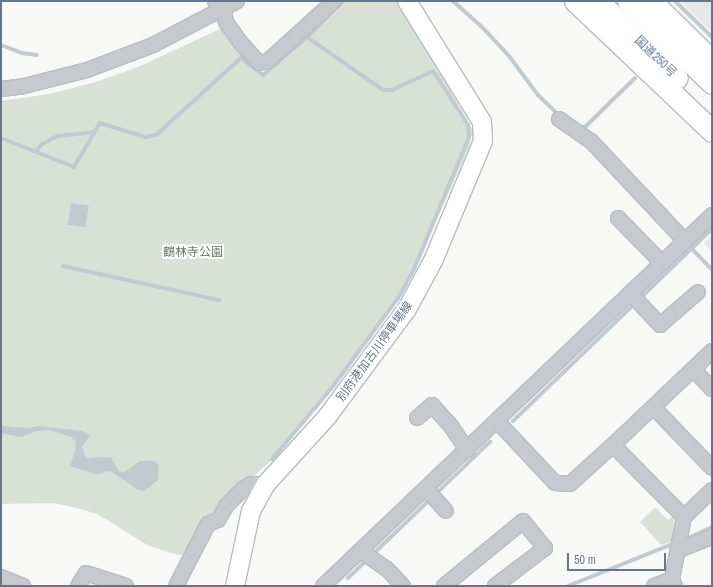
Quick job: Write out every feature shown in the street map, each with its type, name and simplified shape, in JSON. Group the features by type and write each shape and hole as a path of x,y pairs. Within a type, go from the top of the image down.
{"highway":[{"path":"575,1 712,131"},
{"name":"国道250号","path":"598,1 712,112"},
{"name":"国道250号","path":"628,1 712,83"},
{"path":"651,1 712,61"}],"main road":[{"name":"別府港加古川停車場線","path":"236,586 251,511 266,484 327,417 407,310 433,261 483,141 482,122 407,1"}],"street":[{"path":"1,89 24,86 87,70 153,45 219,6 237,1"},
{"path":"219,6 226,22 259,63 268,61 334,1"},
{"path":"559,119 591,141 685,241"},
{"path":"323,586 367,556 431,494 467,450 497,421 635,300 662,263 712,215"},
{"path":"618,218 662,263"},
{"path":"635,300 660,325 698,292"},
{"path":"497,421 555,483 570,484 654,408 712,351"},
{"path":"694,370 712,389"},
{"path":"417,418 432,405 451,426 467,450"},
{"path":"654,408 712,468"},
{"path":"613,445 684,517"},
{"path":"176,586 208,524 218,520 227,505 244,488 251,484 266,484"},
{"path":"654,586 673,582 684,517 712,490"},
{"path":"431,494 446,511"},
{"path":"444,586 523,521 545,548 495,586"},
{"path":"679,545 712,537"},
{"path":"367,556 388,570 403,586"},
{"path":"78,586 86,573 126,586"},
{"path":"1,577 23,586"}],"shaded area":[{"path":"680,1 712,1 712,32"},
{"path":"71,203 89,206 85,228 68,225"},
{"path":"712,235 712,252 704,243"},
{"path":"1,426 28,428 40,426 82,431 90,436 82,447 86,458 111,457 119,471 124,472 140,461 155,461 159,466 158,480 144,491 138,490 112,472 106,471 98,475 70,466 75,451 76,442 71,437 49,430 37,431 21,437 1,433"}],"green space":[{"name":"鶴林寺公園","path":"345,1 399,1 473,130 469,148 403,294 275,460 272,460 254,476 231,490 203,523 184,554 178,555 147,545 99,515 77,508 53,503 1,504 1,101 49,94 96,82 138,67 222,28 241,53 263,74"},
{"path":"655,507 668,520 672,517 674,519 673,541 661,545 640,522"}],"waterway":[{"path":"337,7 343,1"},
{"path":"453,1 483,28 509,56 538,95 560,116"},
{"path":"675,1 712,37"},
{"path":"272,459 334,385 398,298 414,269 469,137 468,125 433,71 392,90 383,90 307,37 328,16"},
{"path":"1,138 74,167 100,123 145,137 156,135 241,58 263,75 307,37"},
{"path":"1,45 22,53 37,55"},
{"path":"579,127 585,127 635,78"},
{"path":"36,151 42,144 58,136 94,132"},
{"path":"513,421 712,229"},
{"path":"692,249 712,270"},
{"path":"63,266 219,300"},
{"path":"348,578 490,442"},
{"path":"682,541 712,527"},
{"path":"568,586 675,543"}]}
